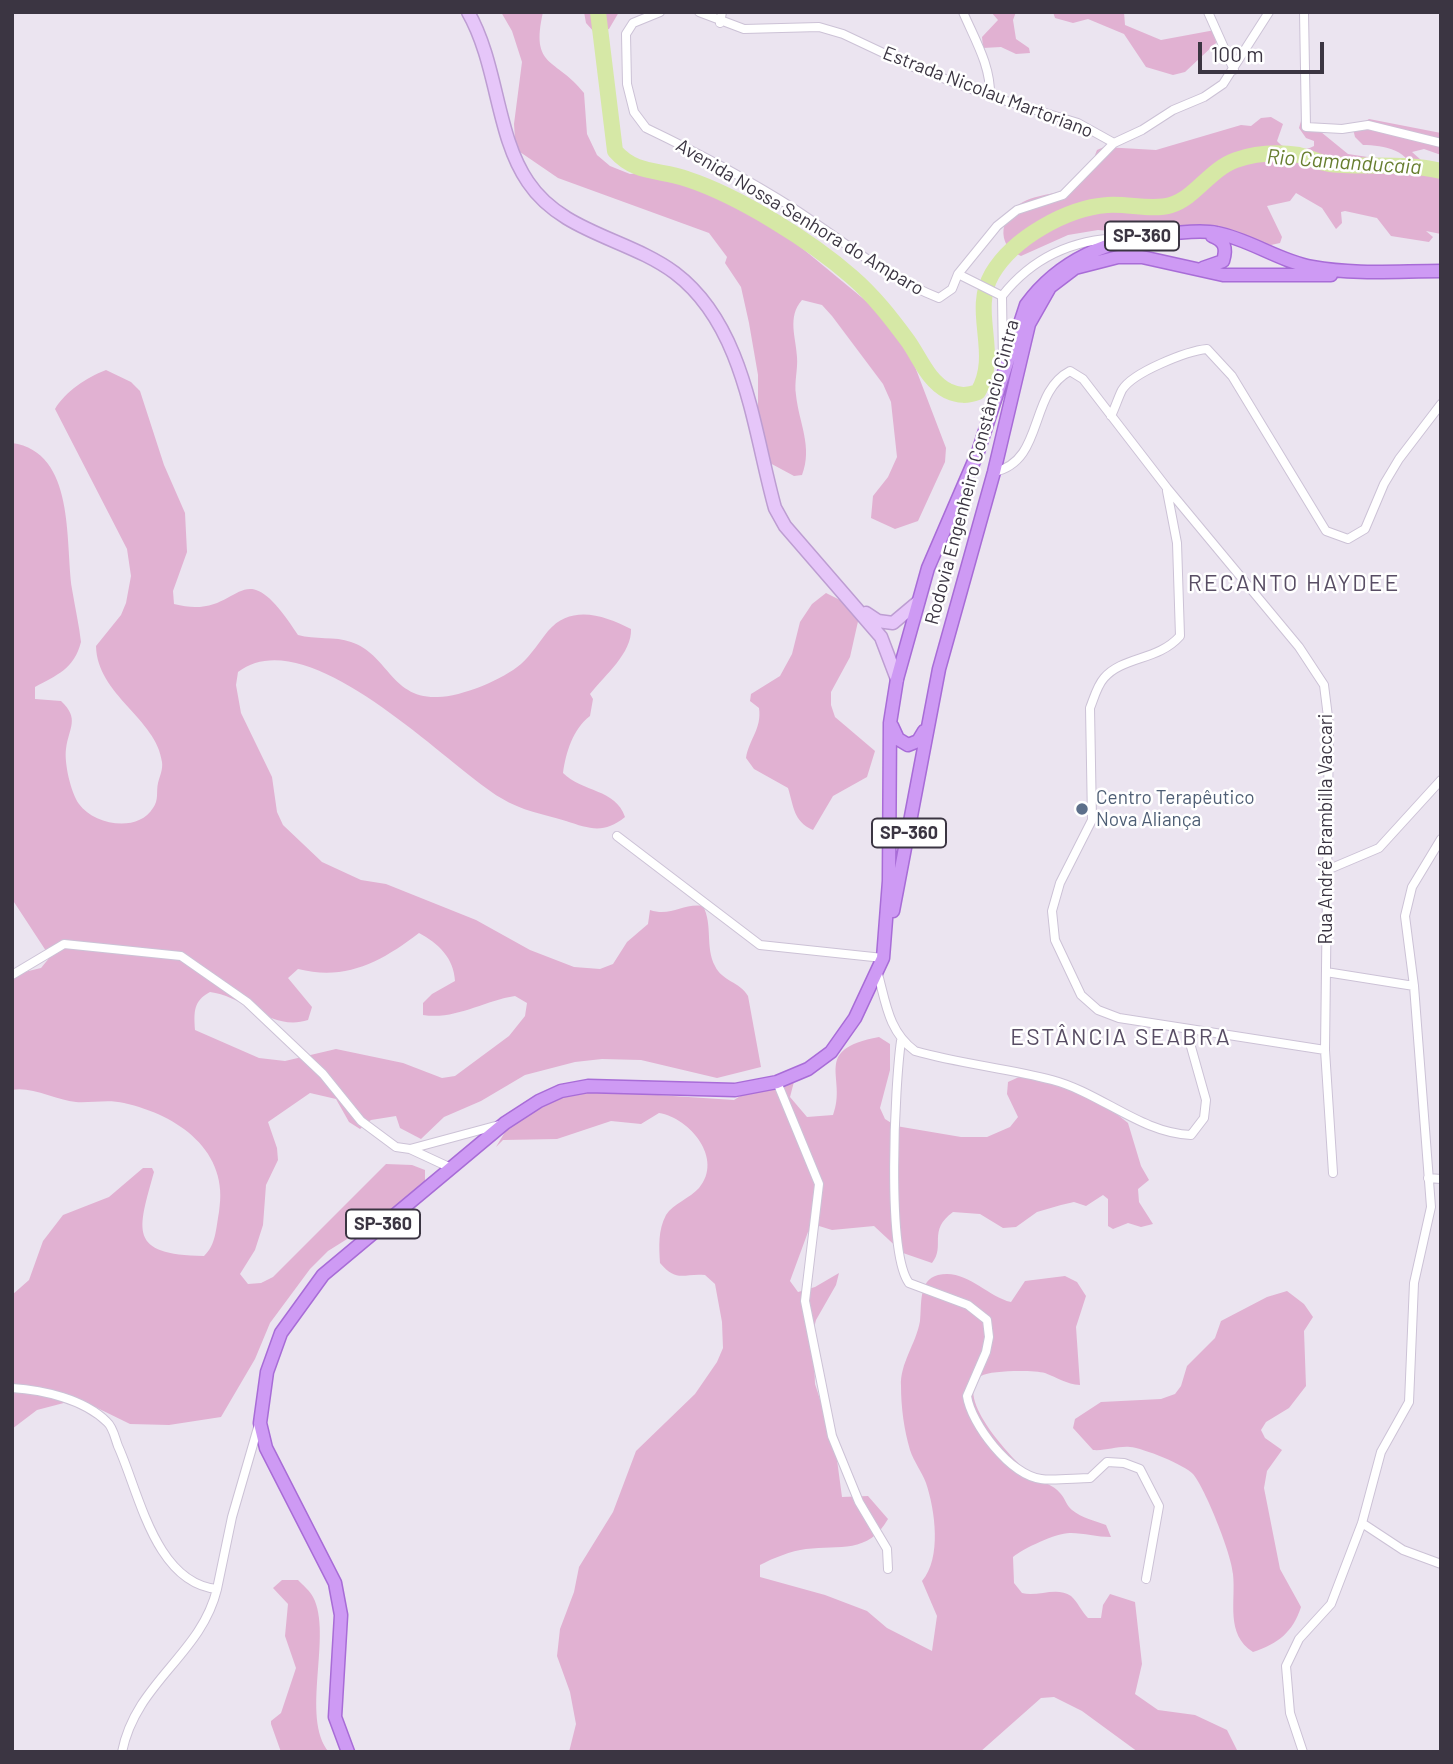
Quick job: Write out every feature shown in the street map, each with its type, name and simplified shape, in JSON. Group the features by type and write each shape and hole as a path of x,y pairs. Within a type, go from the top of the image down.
{"main road":[{"path":"468,12 489,61 514,156 527,181 546,205 564,219 674,272 706,303 723,331 742,377 775,508 785,526 881,637 897,679"},
{"path":"1192,269 1219,265 1225,253 1222,241 1193,232"},
{"name":"Rodovia Engenheiro Constâncio Cintra","path":"886,939 890,723 897,679 928,568 978,452 1026,305 1040,285 1074,260 1132,237 1193,232 1218,233 1312,267 1355,272 1441,271"},
{"name":"Rodovia Engenheiro Constâncio Cintra","path":"348,1752 335,1717 334,1694 341,1615 335,1583 266,1448 260,1423 267,1372 281,1333 323,1275 505,1124 539,1101 561,1091 588,1086 735,1090 778,1082 808,1069 831,1052 878,974 883,958 901,883 939,669 994,472 1029,324 1050,287 1075,268 1101,259 1142,257 1223,275 1329,276 1355,272"},
{"path":"857,607 878,621 894,623 918,602"},
{"path":"890,723 898,739 908,745 918,741 927,726"}],"street":[{"name":"Avenida Nossa Senhora do Amparo","path":"660,12 634,23 626,34 627,84 634,112 646,128 792,207 881,269 918,290 939,298 952,289 958,274"},
{"name":"Estrada Nicolau Martoriano","path":"699,12 720,23 744,29 819,27 990,96 1078,123 1114,143"},
{"path":"720,23 722,12"},
{"path":"962,12 985,61 991,80 990,96"},
{"path":"1209,12 1234,70"},
{"path":"997,294 958,274 1007,218 1017,209 1063,195 1114,143 1142,131 1173,110 1204,97 1223,84 1269,12"},
{"path":"1304,12 1306,127 1342,129 1368,125 1441,143"},
{"path":"997,294 1036,262 1076,242 1132,237"},
{"path":"997,294 1003,382"},
{"path":"1111,416 1123,389 1133,378 1193,351 1207,349 1232,376 1326,531 1348,539 1365,529 1384,484 1399,459 1441,404"},
{"name":"Rua André Brambilla Vaccari","path":"994,472 1009,469 1024,455 1047,394 1059,377 1070,371 1083,379 1167,488 1299,646 1324,685 1329,725 1325,1050 1333,1173"},
{"path":"1167,488 1178,543 1180,636 1168,650 1123,665 1105,677 1090,708 1092,820 1060,883 1052,911 1055,940 1081,995 1098,1010 1119,1018 1325,1050"},
{"path":"1327,870 1379,848 1441,780"},
{"path":"617,836 760,945 883,958"},
{"path":"1303,1752 1290,1713 1286,1666 1299,1639 1331,1604 1362,1523 1381,1452 1409,1402 1410,1325 1414,1283 1431,1207 1414,986 1405,916 1406,902 1441,839"},
{"path":"12,975 64,944 181,956 247,1002 323,1074 361,1122 396,1147 410,1149 451,1168"},
{"path":"1326,972 1414,986"},
{"path":"878,974 892,1028 901,1041 915,1051 943,1059 1054,1080 1091,1095 1167,1134 1191,1135 1204,1118 1206,1100 1186,1029"},
{"path":"901,1041 895,1103 897,1235 905,1277 909,1283 968,1305 987,1320 988,1345 967,1396 968,1403 983,1433 1018,1469 1041,1479 1090,1478 1107,1462 1124,1463 1140,1469 1159,1506 1146,1579"},
{"path":"778,1082 819,1184 805,1301 832,1436 859,1502 887,1549 888,1569"},
{"path":"410,1149 505,1124"},
{"path":"1428,1178 1441,1179"},
{"path":"12,1388 52,1394 85,1406 109,1423 145,1518 169,1560 178,1573 192,1582 217,1588"},
{"path":"122,1752 138,1707 203,1627 217,1588 232,1517 260,1423"},
{"path":"1362,1523 1403,1550 1441,1564"}],"shaded area":[{"path":"501,12 543,12 540,44 543,53 584,93 587,134 597,155 610,166 630,174 660,171 732,197 791,239 883,315 909,351 946,448 945,462 918,521 895,529 871,518 873,496 888,477 897,457 891,402 883,384 822,305 802,300 794,320 796,390 806,445 802,475 794,476 768,462 758,424 758,375 749,323 741,287 725,263 727,257 709,233 558,178 520,152 515,139 514,124 522,62 512,31"},
{"path":"584,12 619,12 609,29 595,33 586,23"},
{"path":"991,12 1016,12 1013,20 1016,39 1029,48 1030,53 1016,54 1001,47 983,48 982,37 998,20"},
{"path":"1053,12 1124,12 1125,25 1161,40 1215,30 1216,43 1185,72 1173,75 1146,67 1124,34 1088,19 1073,23 1055,18"},
{"path":"1271,117 1283,124 1277,141 1284,147 1299,150 1314,146 1314,141 1306,138 1299,128 1301,121 1321,132 1348,154 1374,158 1383,166 1412,176 1408,160 1402,155 1388,148 1363,145 1355,137 1353,129 1369,119 1441,133 1441,155 1424,149 1412,152 1441,171 1441,234 1426,231 1433,237 1429,242 1391,236 1377,218 1345,211 1341,212 1342,223 1336,229 1322,208 1296,193 1290,201 1267,206 1282,237 1280,243 1271,245 1200,229 1144,234 1098,230 1068,235 1021,256 1007,245 1004,229 1015,207 1030,199 1078,185 1088,174 1097,150 1104,147 1156,150 1241,125 1251,126 1261,118"},
{"path":"106,370 131,382 140,391 164,465 185,513 187,552 173,591 174,604 197,607 215,604 240,591 251,589 263,593 278,607 298,635 351,642 374,656 410,691 422,696 438,697 470,691 513,670 529,656 548,631 567,617 599,616 631,629 627,647 622,655 590,694 593,699 590,716 579,727 571,742 563,773 579,784 606,796 621,808 625,817 603,828 582,826 533,812 501,798 375,702 337,679 301,664 267,661 238,672 236,685 241,713 272,777 277,812 283,825 322,862 361,880 386,884 476,920 530,950 574,967 600,969 613,964 627,942 648,924 650,910 664,912 689,906 703,906 715,966 748,996 761,1067 717,1078 641,1060 602,1059 575,1062 525,1075 481,1101 444,1117 421,1139 400,1128 396,1116 371,1120 360,1129 349,1122 336,1099 310,1093 268,1122 278,1160 266,1185 263,1225 255,1250 240,1274 248,1284 261,1283 273,1277 386,1164 412,1165 425,1170 425,1183 395,1209 328,1251 310,1269 270,1323 255,1359 221,1417 169,1425 130,1424 79,1399 37,1410 12,1429 12,1295 29,1280 43,1241 63,1215 109,1197 143,1168 152,1168 154,1172 144,1209 144,1235 150,1244 161,1251 204,1256 213,1241 219,1212 220,1190 216,1171 208,1154 196,1139 181,1127 144,1109 124,1103 76,1102 27,1090 12,1090 12,975 41,968 50,957 12,899 12,443 33,450 47,463 57,481 63,502 72,589 81,642 69,665 35,687 35,699 61,701 70,713 72,723 66,762 76,799 86,811 105,821 137,821 146,816 155,805 162,768 158,747 150,733 116,693 99,663 96,646 121,615 126,603 131,576 127,549 55,409 71,391","holes":["419,933 448,958 455,981 432,994 423,1003 423,1015 458,1013 515,996 527,1003 525,1016 509,1036 455,1076 442,1078 403,1063 336,1049 285,1061 259,1058 195,1030 196,1008 200,999 210,992 282,1021 308,1020 312,1007 288,978 298,969 332,973 347,971 391,953"]},
{"path":"826,593 852,606 859,617 850,657 831,692 831,705 835,717 875,751 867,777 833,796 813,830 798,818 788,788 754,769 746,758 759,715 759,708 750,701 751,694 780,676 792,654 800,622 812,604"},
{"path":"879,1037 890,1044 890,1070 880,1108 885,1119 896,1126 961,1137 987,1137 1010,1127 1018,1117 1007,1094 1008,1082 1019,1077 1045,1076 1083,1087 1128,1123 1141,1166 1149,1180 1138,1189 1139,1202 1153,1224 1141,1227 1128,1223 1113,1229 1108,1226 1108,1199 1103,1195 1086,1206 1074,1202 1037,1212 1016,1227 1003,1228 980,1214 953,1212 941,1226 938,1251 932,1263 903,1253 874,1226 832,1230 819,1226 808,1232 790,1281 798,1292 815,1287 839,1273 813,1332 815,1384 835,1445 842,1497 868,1496 888,1519 872,1538 862,1543 788,1553 760,1565 760,1577 825,1595 867,1611 887,1628 932,1651 937,1616 922,1581 932,1560 934,1520 926,1483 908,1442 901,1394 901,1378 918,1329 924,1288 927,1282 938,1275 958,1275 1011,1302 1025,1281 1065,1276 1077,1282 1086,1296 1076,1327 1080,1385 1040,1372 994,1373 981,1376 974,1386 974,1398 989,1429 1013,1458 1033,1476 1057,1490 1072,1510 1106,1525 1111,1537 1065,1533 1033,1545 1013,1557 1014,1583 1022,1593 1066,1593 1088,1618 1101,1618 1103,1605 1110,1594 1135,1602 1142,1664 1135,1694 1158,1710 1195,1715 1227,1730 1238,1752 1138,1752 1082,1711 1054,1697 1041,1698 980,1752 569,1752 576,1724 570,1692 557,1656 560,1629 574,1592 579,1567 613,1512 636,1451 695,1394 717,1362 723,1348 722,1322 715,1284 705,1275 676,1275 660,1263 659,1244 663,1221 673,1208 699,1188 706,1177 708,1165 706,1153 692,1131 671,1116 659,1113 641,1124 611,1121 557,1139 503,1140 496,1147 508,1127 553,1100 581,1090 734,1100 756,1086 796,1074 790,1097 807,1117 833,1115 838,1057 845,1049"},
{"path":"1287,1291 1304,1304 1313,1317 1304,1331 1306,1386 1289,1408 1266,1422 1261,1430 1265,1438 1282,1450 1267,1471 1264,1488 1280,1569 1301,1607 1294,1623 1283,1636 1253,1652 1238,1636 1234,1617 1231,1565 1211,1507 1193,1474 1173,1462 1136,1448 1093,1450 1073,1428 1075,1419 1101,1402 1161,1399 1175,1394 1181,1386 1187,1366 1215,1338 1221,1321 1267,1297"},
{"path":"282,1580 298,1580 312,1595 318,1613 320,1632 317,1719 321,1737 329,1752 281,1752 271,1724 281,1713 296,1668 285,1636 288,1604 273,1588"}],"waterway":[{"name":"Rio Camanducaia","path":"598,12 615,151 623,159 640,168 687,179 729,196 816,249 852,277 875,300 908,341 935,381 941,387 959,395 978,392 984,377 987,362 984,303 992,274 1013,248 1042,227 1059,219 1091,207 1171,205 1188,196 1227,164 1259,155 1291,154 1330,164 1413,167 1441,171"}],"place":[{"name":"Centro Terapêutico Nova Aliança","path":"1082,809"}],"district":[{"name":"RECANTO HAYDEE","path":"1294,583"},
{"name":"ESTÂNCIA SEABRA","path":"1121,1037"}]}
